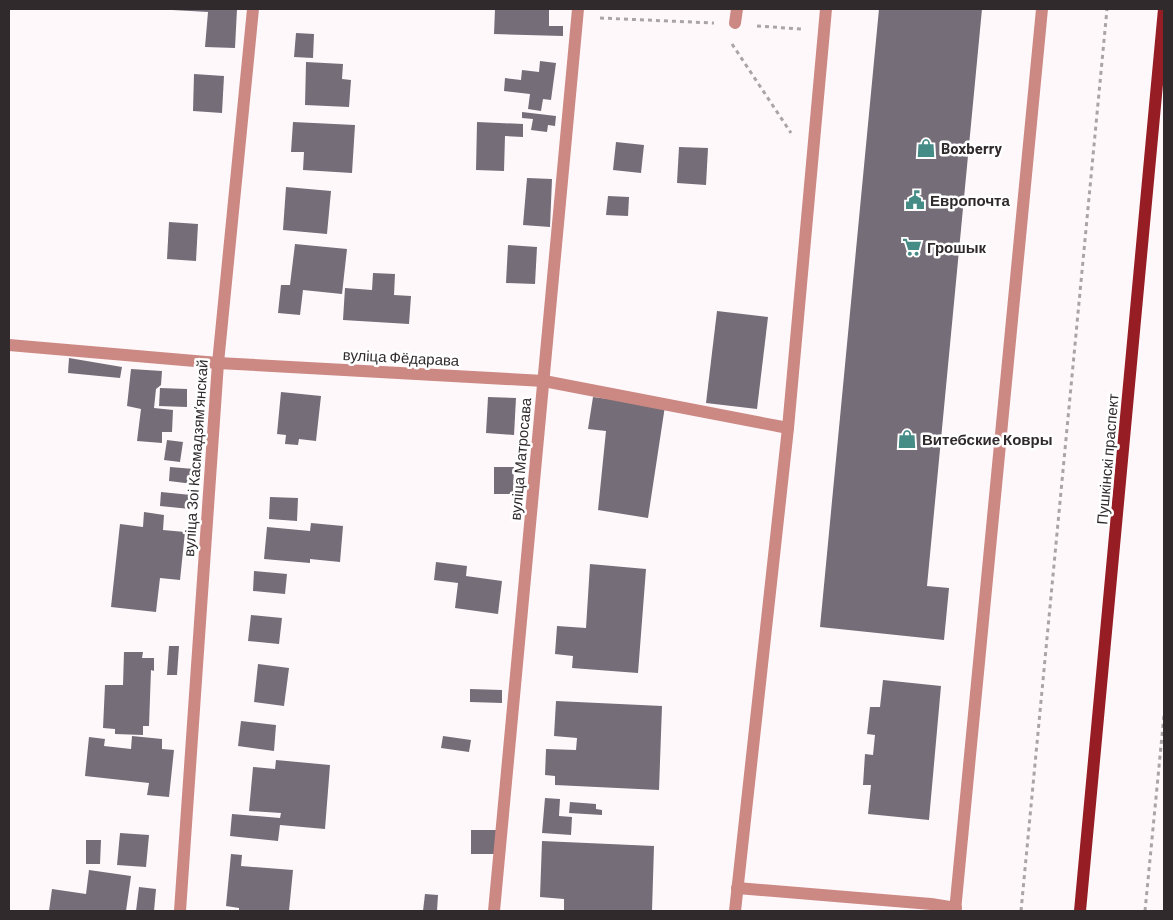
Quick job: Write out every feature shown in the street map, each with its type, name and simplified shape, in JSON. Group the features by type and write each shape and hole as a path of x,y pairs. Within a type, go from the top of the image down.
{"main road":[{"name":"Пушкінскі праспект","path":"1080,911 1164,9"}],"street":[{"name":"вуліца Зоі Касмадзямʼянскай","path":"180,911 218,363 253,9"},
{"path":"735,23 736,9"},
{"path":"735,911 788,428 826,9"},
{"path":"737,888 931,904 955,909 1042,9"},
{"name":"вуліца Матросава","path":"494,911 577,13"},
{"name":"вуліца Фёдарава","path":"9,345 218,363 544,381 788,428"}],"path":[{"path":"1021,911 1107,9"},
{"path":"577,13 791,28"},
{"path":"729,39 812,164"},
{"path":"1145,911 1164,715"}],"building":[{"path":"172,9 237,9 235,48 205,47 208,12"},
{"path":"495,9 549,9 549,26 563,26 563,36 494,34"},
{"path":"879,9 982,9 927,586 949,588 944,640 820,627"},
{"path":"296,33 314,34 313,58 294,57"},
{"path":"540,61 556,63 551,100 543,99 541,111 528,109 530,94 504,91 505,78 521,80 522,70 539,72"},
{"path":"306,62 343,64 342,79 351,80 349,107 305,105"},
{"path":"194,74 224,76 222,113 193,111"},
{"path":"522,112 556,116 555,126 548,125 547,132 531,130 533,119 522,118"},
{"path":"293,122 355,125 352,173 303,170 304,152 291,152"},
{"path":"477,122 523,124 523,137 505,136 504,171 476,170"},
{"path":"616,142 644,145 641,173 613,170"},
{"path":"679,147 708,148 706,185 677,183"},
{"path":"527,178 552,179 550,227 523,225"},
{"path":"286,187 331,191 327,234 283,230"},
{"path":"608,196 629,197 628,216 606,215"},
{"path":"169,222 198,224 196,261 167,259"},
{"path":"295,244 347,249 342,294 303,290 300,315 278,313 281,285 290,285"},
{"path":"508,245 537,247 535,284 506,283"},
{"path":"373,273 395,274 394,295 411,296 409,324 343,320 345,288 372,290"},
{"path":"717,311 768,317 757,409 706,403"},
{"path":"69,358 122,367 120,378 68,373"},
{"path":"131,369 162,371 161,385 156,389 154,408 173,410 172,432 162,432 162,443 137,441 141,409 127,406"},
{"path":"160,388 187,389 187,407 159,406"},
{"path":"281,392 321,396 316,441 299,439 298,445 285,444 286,435 277,434"},
{"path":"488,397 516,398 514,435 486,433"},
{"path":"593,397 665,406 648,518 598,510 606,431 588,429"},
{"path":"167,440 183,442 180,462 164,460"},
{"path":"170,467 194,469 193,484 169,481"},
{"path":"494,467 514,467 513,494 494,494"},
{"path":"161,492 191,495 190,509 160,506"},
{"path":"270,497 298,498 297,521 269,519"},
{"path":"144,512 164,515 163,530 185,532 180,580 160,578 156,612 111,607 120,524 143,527"},
{"path":"311,523 343,526 340,562 310,559 310,563 264,559 267,527 310,531"},
{"path":"436,562 467,566 466,576 502,581 498,614 455,608 458,583 434,580"},
{"path":"590,564 646,569 638,673 572,668 573,656 555,654 557,626 586,628"},
{"path":"254,571 287,574 285,594 253,591"},
{"path":"251,615 282,618 279,644 248,641"},
{"path":"169,646 179,646 177,675 167,675"},
{"path":"124,652 143,652 142,658 154,658 154,671 151,670 149,726 143,726 143,735 115,734 115,729 103,728 105,685 123,685"},
{"path":"258,664 289,668 284,706 254,702"},
{"path":"883,680 941,686 929,820 868,814 871,785 863,785 865,754 873,755 875,735 867,734 870,707 880,707"},
{"path":"470,689 502,690 502,703 470,702"},
{"path":"556,701 662,706 659,790 555,785 555,776 545,775 546,749 576,750 577,738 554,736"},
{"path":"241,721 276,725 274,751 238,746"},
{"path":"132,736 162,739 162,749 174,750 169,797 147,795 149,783 85,776 89,737 105,739 104,746 131,749"},
{"path":"443,736 471,740 469,752 441,748"},
{"path":"276,760 330,765 325,829 280,825 278,841 230,836 232,814 280,818 281,813 249,811 253,767 275,769"},
{"path":"545,798 560,799 559,816 572,817 571,835 542,833"},
{"path":"570,802 596,804 596,809 602,810 602,815 569,813"},
{"path":"471,830 498,830 498,854 471,854"},
{"path":"120,833 149,835 146,867 117,865"},
{"path":"86,840 101,840 100,864 86,864"},
{"path":"542,841 654,846 652,911 564,911 564,899 540,897"},
{"path":"231,854 242,855 241,866 293,870 289,911 239,911 239,908 226,906"},
{"path":"89,870 131,876 126,911 49,911 52,889 86,894"},
{"path":"139,887 156,889 154,911 136,911"},
{"path":"425,894 438,895 437,911 423,911"}],"place":[{"name":"Boxberry","path":"926,148"},
{"name":"Европочта","path":"915,200"},
{"name":"Грошык","path":"912,247"},
{"name":"Витебские Ковры","path":"907,439"}]}
